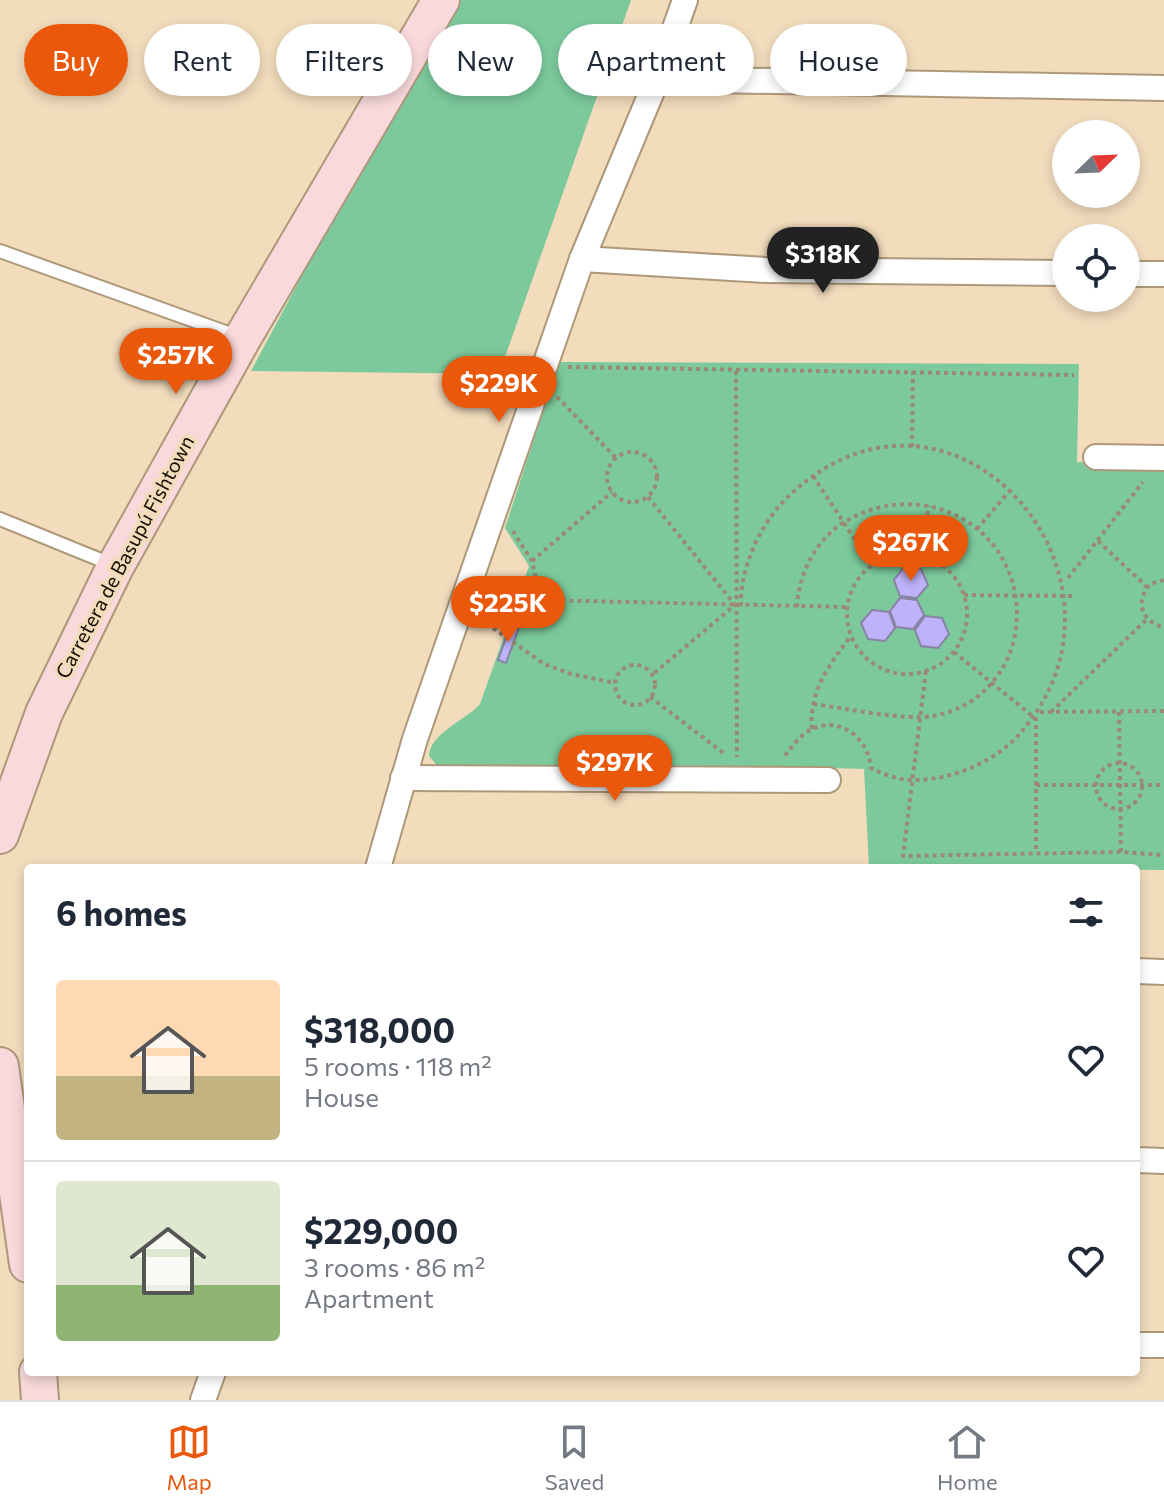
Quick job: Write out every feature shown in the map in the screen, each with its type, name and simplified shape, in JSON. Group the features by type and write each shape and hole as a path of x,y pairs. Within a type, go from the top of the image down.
{"street":[{"name":"Carretera de Basupú Fishtown","path":"0,835 44,713 115,567 242,339 441,0"},
{"path":"676,24 685,0"},
{"path":"754,81 1164,88"},
{"path":"379,864 403,778 582,259 650,96"},
{"path":"582,259 766,270 1052,273"},
{"path":"1140,274 1164,274"},
{"path":"1096,457 1164,458"},
{"path":"403,778 828,780"},
{"path":"1140,971 1164,972"},
{"path":"0,1066 24,1236"},
{"path":"1140,1160 1164,1161"},
{"path":"1140,1345 1164,1345"},
{"path":"38,1376 40,1400"},
{"path":"203,1400 212,1376"}],"lane":[{"path":"0,251 242,339"},
{"path":"0,519 115,567"}],"path":[{"path":"561,367 1074,375"},
{"path":"650,697 737,763 736,371"},
{"path":"912,447 913,372"},
{"path":"552,392 616,458"},
{"path":"652,675 738,606 748,562 762,530 782,502 813,475 838,461 871,450 912,447 974,461 994,472"},
{"path":"632,452 651,460 657,480 648,497 627,502 612,492 607,474 616,458 632,452"},
{"path":"813,475 871,564"},
{"path":"1004,478 1030,501"},
{"path":"1068,578 1144,480"},
{"path":"977,529 1013,487"},
{"path":"532,561 612,492"},
{"path":"648,497 738,606"},
{"path":"797,607 801,579 810,558 824,539 843,522 861,512 906,502 951,512 977,529 1002,558 1015,595 1017,625 1012,648 992,683 977,698 958,710 920,717 813,704"},
{"path":"919,554 929,505"},
{"path":"510,526 532,561 541,600 847,607"},
{"path":"1098,541 1147,587"},
{"path":"894,554 919,554 942,564 959,583 967,620 959,644 942,663 926,671 907,674 883,669 862,654 851,636 847,607 854,583 871,564 894,554"},
{"path":"1066,570 1072,608"},
{"path":"1164,580 1147,587 1141,601 1147,619 1164,627"},
{"path":"964,595 1072,596"},
{"path":"1051,712 1147,619"},
{"path":"493,628 544,664 571,674 615,683"},
{"path":"812,729 813,704 823,677 851,636"},
{"path":"954,652 1036,719"},
{"path":"631,665 642,667 652,675 654,687 650,697 641,703 631,704 618,695 615,683 620,672 631,665"},
{"path":"926,671 903,856 1121,852 1164,855"},
{"path":"1051,697 1060,675"},
{"path":"911,780 942,777 975,766 1005,749 1036,719 1046,704"},
{"path":"1040,712 1164,711"},
{"path":"1119,712 1121,852"},
{"path":"1036,719 1036,853"},
{"path":"1119,762 1129,764 1136,770 1143,785 1137,801 1119,809 1102,802 1096,785 1102,770 1119,762"},
{"path":"1036,785 1164,785"}],"green space":[{"path":"449,0 631,0 623,24 558,24 558,96 597,96 499,374 251,371 398,96 412,96 412,69 428,39 428,96 542,96 542,24 436,24"},
{"path":"559,362 1079,364 1077,462 1164,462 1164,870 1140,870 1140,864 869,864 864,769 705,766 439,768 429,756 431,748 435,740 480,704 529,566 505,528"}],"building":[{"path":"904,567 921,569 928,585 917,598 900,596 894,580"},
{"path":"900,598 917,600 924,615 913,629 896,627 890,611"},
{"path":"872,610 889,612 895,628 885,641 868,639 861,623"},
{"path":"925,616 942,618 949,634 938,648 921,646 915,630"},
{"path":"511,624 519,627 506,663 498,660"}]}
